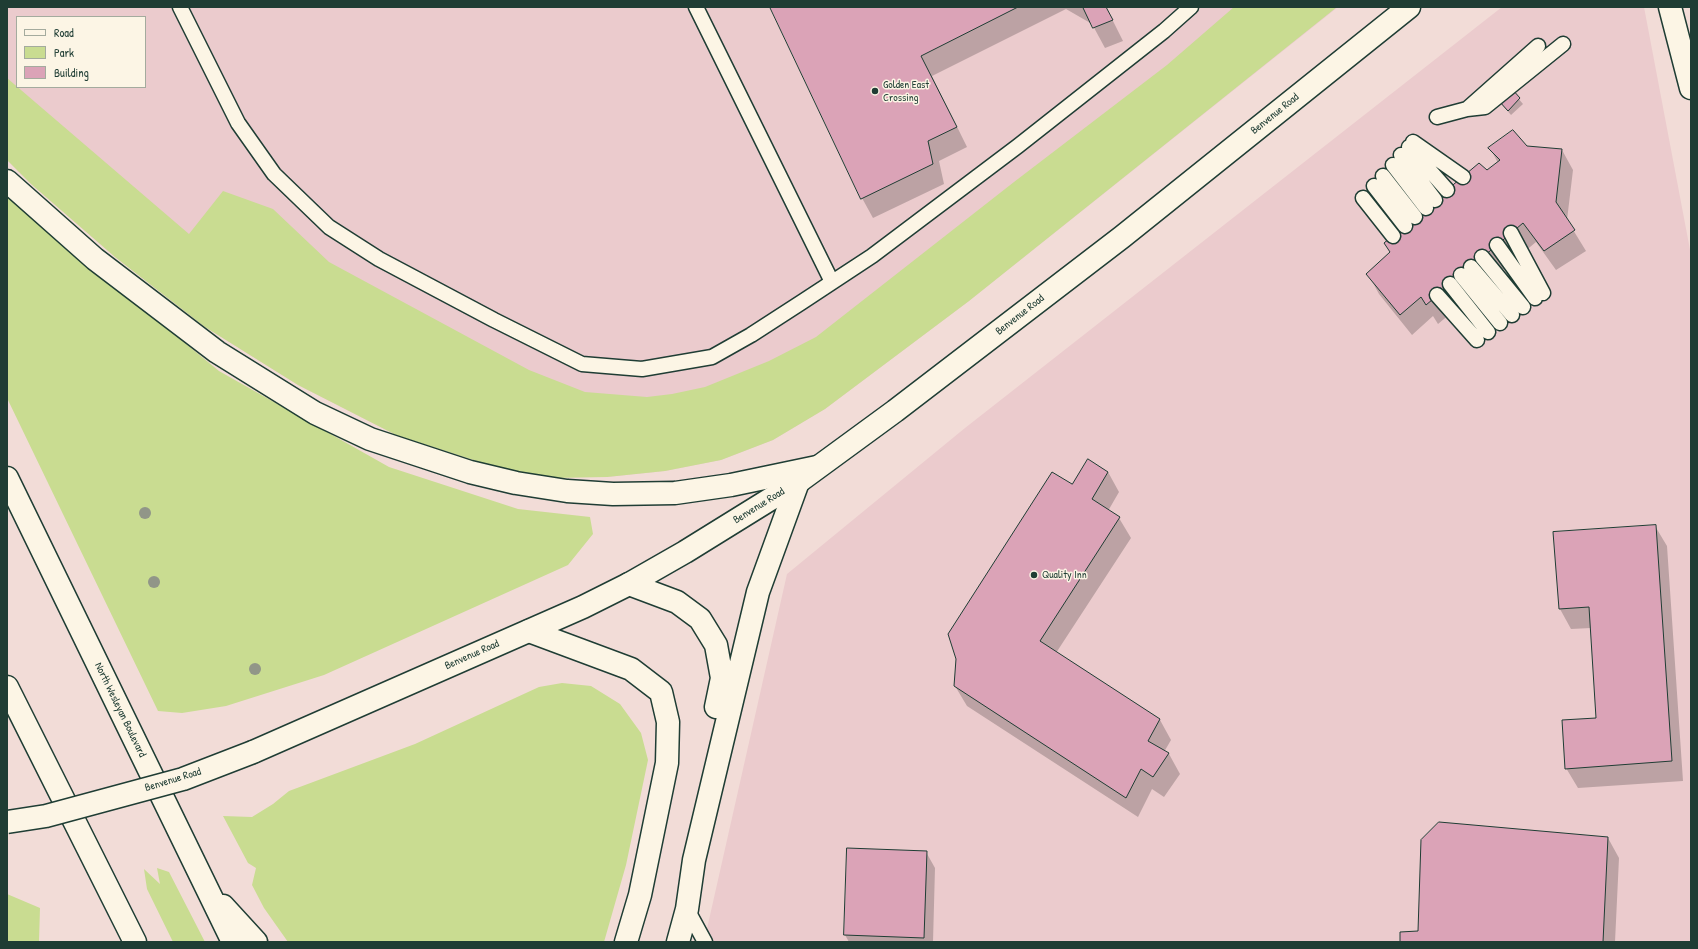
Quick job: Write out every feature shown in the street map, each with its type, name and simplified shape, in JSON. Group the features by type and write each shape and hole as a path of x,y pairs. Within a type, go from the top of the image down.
{"main road":[{"name":"Benvenue Road","path":"7,822 46,816 183,779 253,752 529,630 629,584 685,552 798,482 895,411 1122,237 1409,7"},
{"path":"1670,7 1691,88"},
{"path":"7,181 95,260 217,352 315,413 370,439 470,472 516,483 566,491 613,494 674,493 731,485 817,467"},
{"name":"North Wesleyan Boulevard","path":"7,478 233,942"},
{"path":"678,942 686,909 694,860 758,592 798,482"},
{"path":"629,584 677,602 700,619 716,645 722,678 699,785 694,860"},
{"path":"529,630 631,669 661,692 668,722 667,763 640,895 626,942"},
{"path":"7,687 135,942"},
{"path":"209,891 256,942"}],"lane":[{"path":"180,7 238,123 274,174 329,227 379,260 582,364 642,369 712,357 751,335 872,256 1018,146 1164,31 1191,7"},
{"path":"696,7 832,282"},
{"path":"1436,117 1467,109 1485,107 1563,44"},
{"path":"1467,109 1538,46"},
{"path":"1400,157 1463,177"},
{"path":"1400,157 1447,190"},
{"path":"1400,157 1431,204"},
{"path":"1374,186 1410,222 1400,157"},
{"path":"1363,198 1393,236"},
{"path":"1497,245 1539,295 1510,234"},
{"path":"1482,257 1523,307"},
{"path":"1461,276 1512,315"},
{"path":"1461,276 1500,323"},
{"path":"1461,276 1488,332"},
{"path":"1437,295 1477,340"},
{"path":"686,909 705,942"}],"shaded area":[{"path":"7,7 1338,7 969,301 825,409 773,440 721,460 665,471 607,477 396,435 298,385 205,327 115,257 31,184 7,160"},
{"path":"1502,7 1644,7 1691,255 1691,942 704,942 787,574 965,428"}],"green space":[{"path":"1234,7 1337,7 969,301 825,409 773,440 721,460 665,471 607,477 553,478 492,466 396,435 298,385 205,327 115,257 31,184 7,160 7,78 16,86 16,88 19,88 189,234 223,191 273,209 329,262 529,370 585,392 647,397 672,394 705,387 769,361 816,337 1014,182 1167,65"},
{"path":"7,197 219,371 389,467 518,509 590,517 593,534 568,565 324,675 226,706 182,713 158,711 7,398"},
{"path":"562,683 591,686 620,704 641,733 648,760 626,865 604,942 288,942 264,908 252,885 256,868 248,863 223,816 252,817 273,804 289,791 415,744 539,687"},
{"path":"157,868 169,872 205,942 173,942 147,889 144,869 160,884"},
{"path":"7,894 40,908 39,942 7,942"}],"building":[{"name":"Golden East Crossing","path":"770,7 1018,7 921,56 957,127 928,141 933,164 861,199"},
{"path":"1083,7 1106,7 1113,20 1093,28"},
{"path":"1512,89 1520,98 1508,111 1499,101"},
{"path":"1513,130 1527,146 1562,149 1556,202 1575,230 1544,251 1523,223 1426,305 1421,297 1400,315 1366,274 1390,252 1384,243 1479,163 1487,170 1500,160 1488,148"},
{"name":"Quality Inn","path":"1088,459 1108,472 1092,499 1120,517 1040,641 1160,719 1148,741 1169,753 1153,777 1141,769 1126,798 954,686 956,659 948,634 1052,472 1072,484"},
{"path":"1656,525 1672,761 1565,769 1562,720 1596,718 1589,607 1559,609 1553,532"},
{"path":"1439,822 1608,837 1603,942 1400,942 1400,932 1418,931 1421,840"},
{"path":"847,848 927,851 924,938 844,935"}],"place":[{"name":"Golden East Crossing","path":"875,91"},
{"name":"Quality Inn","path":"1034,575"}]}
